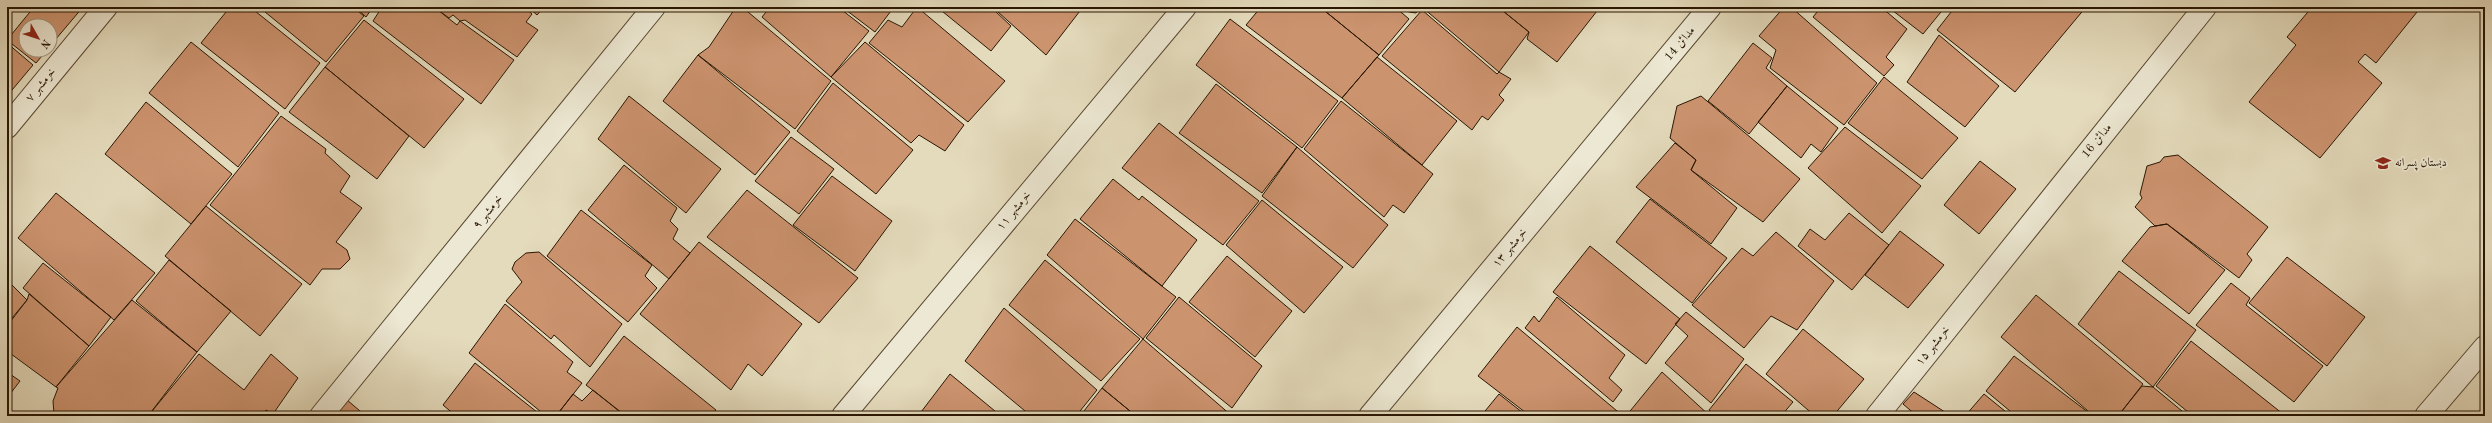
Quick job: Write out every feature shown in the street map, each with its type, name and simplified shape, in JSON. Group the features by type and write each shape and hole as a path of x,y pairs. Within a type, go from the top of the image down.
{"street":[{"name":"خرمشهر ۷","path":"7,126 106,7"},
{"name":"خرمشهر ۹","path":"321,416 654,7"},
{"name":"خرمشهر ۱۱","path":"843,416 1185,7"},
{"name":"مدائن 14","path":"1650,80 1710,7"},
{"name":"مدائن 16","path":"1989,276 2205,7"},
{"name":"خرمشهر ۱۳","path":"1370,416 1650,80"},
{"name":"خرمشهر ۱۵","path":"1877,416 1989,276"},
{"path":"2426,416 2485,347"}],"building":[{"path":"34,7 83,7 58,37 58,18 25,18"},
{"path":"230,7 250,7 320,63 285,109 201,43"},
{"path":"259,7 353,7 364,16 326,62"},
{"path":"355,7 373,7 366,17"},
{"path":"382,7 434,7 457,25 460,21 514,60 481,104 373,21"},
{"path":"434,7 524,7 532,14 526,22 538,30 517,57 465,20 460,21 453,15 449,18"},
{"path":"528,7 544,7 537,15"},
{"path":"736,7 742,7 831,81 795,129 698,55 709,47"},
{"path":"770,7 838,7 869,31 831,77 762,17"},
{"path":"842,7 894,7 875,32"},
{"path":"917,7 1005,81 968,122 869,43 888,20 902,27"},
{"path":"937,7 999,7 995,11 1011,26 991,51"},
{"path":"1002,7 1083,7 1046,55 998,12"},
{"path":"1261,7 1320,7 1379,55 1342,98 1246,25"},
{"path":"1320,7 1395,7 1409,19 1379,55"},
{"path":"1402,7 1420,7 1416,13 1409,12"},
{"path":"1498,7 1529,32 1499,72 1423,8"},
{"path":"1498,7 1592,7 1597,11 1557,62 1527,39 1529,32"},
{"path":"1784,7 1791,7 1877,83 1844,125 1770,68 1776,50 1759,36"},
{"path":"1821,7 1881,7 1907,29 1886,57 1894,65 1884,76 1813,17"},
{"path":"1888,7 1945,7 1923,34"},
{"path":"1955,7 2086,7 2015,92 1937,30"},
{"path":"2312,7 2421,7 2376,63 2365,54 2358,62 2382,83 2320,158 2249,102 2296,45 2287,37"},
{"path":"1422,10 1497,74 1499,72 1511,79 1499,95 1504,100 1488,120 1482,116 1472,130 1382,56"},
{"path":"1230,19 1338,101 1302,148 1196,65"},
{"path":"364,20 464,99 424,148 325,67"},
{"path":"18,27 18,49 7,40"},
{"path":"1939,35 1999,86 1965,127 1907,82"},
{"path":"191,42 279,113 238,167 149,93"},
{"path":"865,42 964,125 945,151 919,135 911,143 831,77"},
{"path":"7,43 18,52 18,58 25,58 33,65 7,96"},
{"path":"1753,43 1772,58 1766,68 1787,86 1749,134 1708,101"},
{"path":"698,55 790,132 755,175 663,101"},
{"path":"1377,57 1457,121 1422,165 1342,98"},
{"path":"30,58 40,58 36,63"},
{"path":"325,67 409,136 377,179 289,112"},
{"path":"1884,77 1958,138 1922,179 1848,123"},
{"path":"833,83 913,150 876,194 797,131"},
{"path":"1216,84 1297,147 1262,193 1179,133"},
{"path":"1787,86 1838,128 1821,152 1811,144 1801,158 1758,122"},
{"path":"629,96 721,169 686,213 598,139"},
{"path":"1701,96 1800,179 1763,222 1691,170 1696,160 1670,138 1677,106"},
{"path":"1341,101 1433,174 1404,213 1393,205 1384,217 1304,149"},
{"path":"146,102 232,174 191,224 105,154"},
{"path":"281,116 326,149 325,153 350,176 340,192 362,208 336,242 347,250 350,259 340,269 322,269 310,285 210,205"},
{"path":"1159,123 1259,201 1223,245 1122,168"},
{"path":"1845,127 1921,186 1882,233 1808,168"},
{"path":"791,137 834,169 799,214 755,181"},
{"path":"1675,143 1696,160 1691,170 1737,208 1711,244 1636,187"},
{"path":"1297,147 1388,225 1353,268 1262,196"},
{"path":"2178,155 2268,227 2247,254 2252,260 2239,278 2167,224 2155,226 2135,207 2142,198 2140,194 2147,166 2160,162 2164,157"},
{"path":"1980,161 2016,189 1979,234 1944,205"},
{"path":"624,165 677,208 670,221 678,229 673,239 690,253 669,279 588,210"},
{"path":"832,176 892,221 855,271 793,225"},
{"path":"1113,179 1139,200 1142,196 1197,240 1162,286 1080,219"},
{"path":"747,190 858,278 819,323 707,237"},
{"path":"56,193 155,273 114,320 18,238"},
{"path":"1650,199 1727,258 1692,303 1616,242"},
{"path":"1262,200 1343,267 1304,313 1226,245"},
{"path":"206,206 302,284 260,336 165,256"},
{"path":"581,210 652,265 645,276 657,288 628,322 547,256"},
{"path":"1849,213 1889,245 1852,290 1798,246 1810,229 1825,240"},
{"path":"1075,219 1176,297 1143,339 1047,255"},
{"path":"2167,224 2225,270 2189,314 2122,261 2150,227"},
{"path":"1900,231 1944,265 1908,308 1865,275"},
{"path":"1776,232 1834,281 1797,330 1771,316 1744,348 1692,305 1742,248 1753,256"},
{"path":"699,242 802,324 762,376 748,364 731,390 640,314"},
{"path":"1590,246 1680,319 1646,364 1553,292"},
{"path":"539,252 622,324 590,367 554,335 551,339 506,301 522,282 512,269 515,262 526,253"},
{"path":"1227,256 1292,311 1255,357 1189,302"},
{"path":"2287,257 2365,317 2327,366 2249,303"},
{"path":"169,260 231,311 197,352 136,301"},
{"path":"1045,260 1140,339 1101,381 1009,305"},
{"path":"43,263 111,317 89,346 23,288"},
{"path":"2119,271 2196,330 2153,387 2078,324"},
{"path":"7,280 27,300 7,324"},
{"path":"2231,283 2250,298 2246,305 2323,366 2294,402 2196,325"},
{"path":"29,294 89,346 56,387 7,351 7,326 27,300"},
{"path":"2036,295 2143,384 2118,416 2094,416 2001,337"},
{"path":"1179,297 1262,366 1232,408 1146,338"},
{"path":"1557,297 1625,355 1609,378 1622,390 1613,402 1525,328 1534,316 1539,322"},
{"path":"132,300 197,352 148,416 54,414 53,401 58,388 56,387"},
{"path":"505,304 573,362 567,372 582,383 556,416 546,416 469,353"},
{"path":"1004,308 1097,390 1076,416 1031,416 965,361"},
{"path":"1686,312 1744,359 1711,403 1665,363 1688,336 1675,324"},
{"path":"1517,327 1623,416 1530,416 1478,376"},
{"path":"1803,329 1864,379 1833,416 1815,416 1766,374"},
{"path":"624,336 716,410 711,416 626,416 586,385"},
{"path":"1143,339 1232,416 1136,416 1102,388"},
{"path":"2191,341 2284,416 2193,416 2156,386"},
{"path":"199,354 244,390 271,354 298,378 273,414 266,410 261,416 148,416"},
{"path":"2014,356 2093,416 2016,416 1986,391"},
{"path":"475,363 542,416 456,416 443,405"},
{"path":"1746,364 1793,402 1781,416 1716,416 1709,410"},
{"path":"7,372 20,381 7,398"},
{"path":"1662,372 1710,416 1626,416"},
{"path":"950,374 1001,416 918,416"},
{"path":"2142,386 2153,387 2188,416 2118,416"},
{"path":"1102,388 1136,416 1080,416"},
{"path":"593,390 625,416 556,416 573,394 582,401"},
{"path":"1914,392 1951,416 1917,416 1903,404"},
{"path":"1499,394 1527,416 1481,416"},
{"path":"1984,394 2011,416 1965,416"},
{"path":"347,400 366,416 333,416"}],"place":[{"name":"دبستان پسرانه","path":"2383,163"}]}
